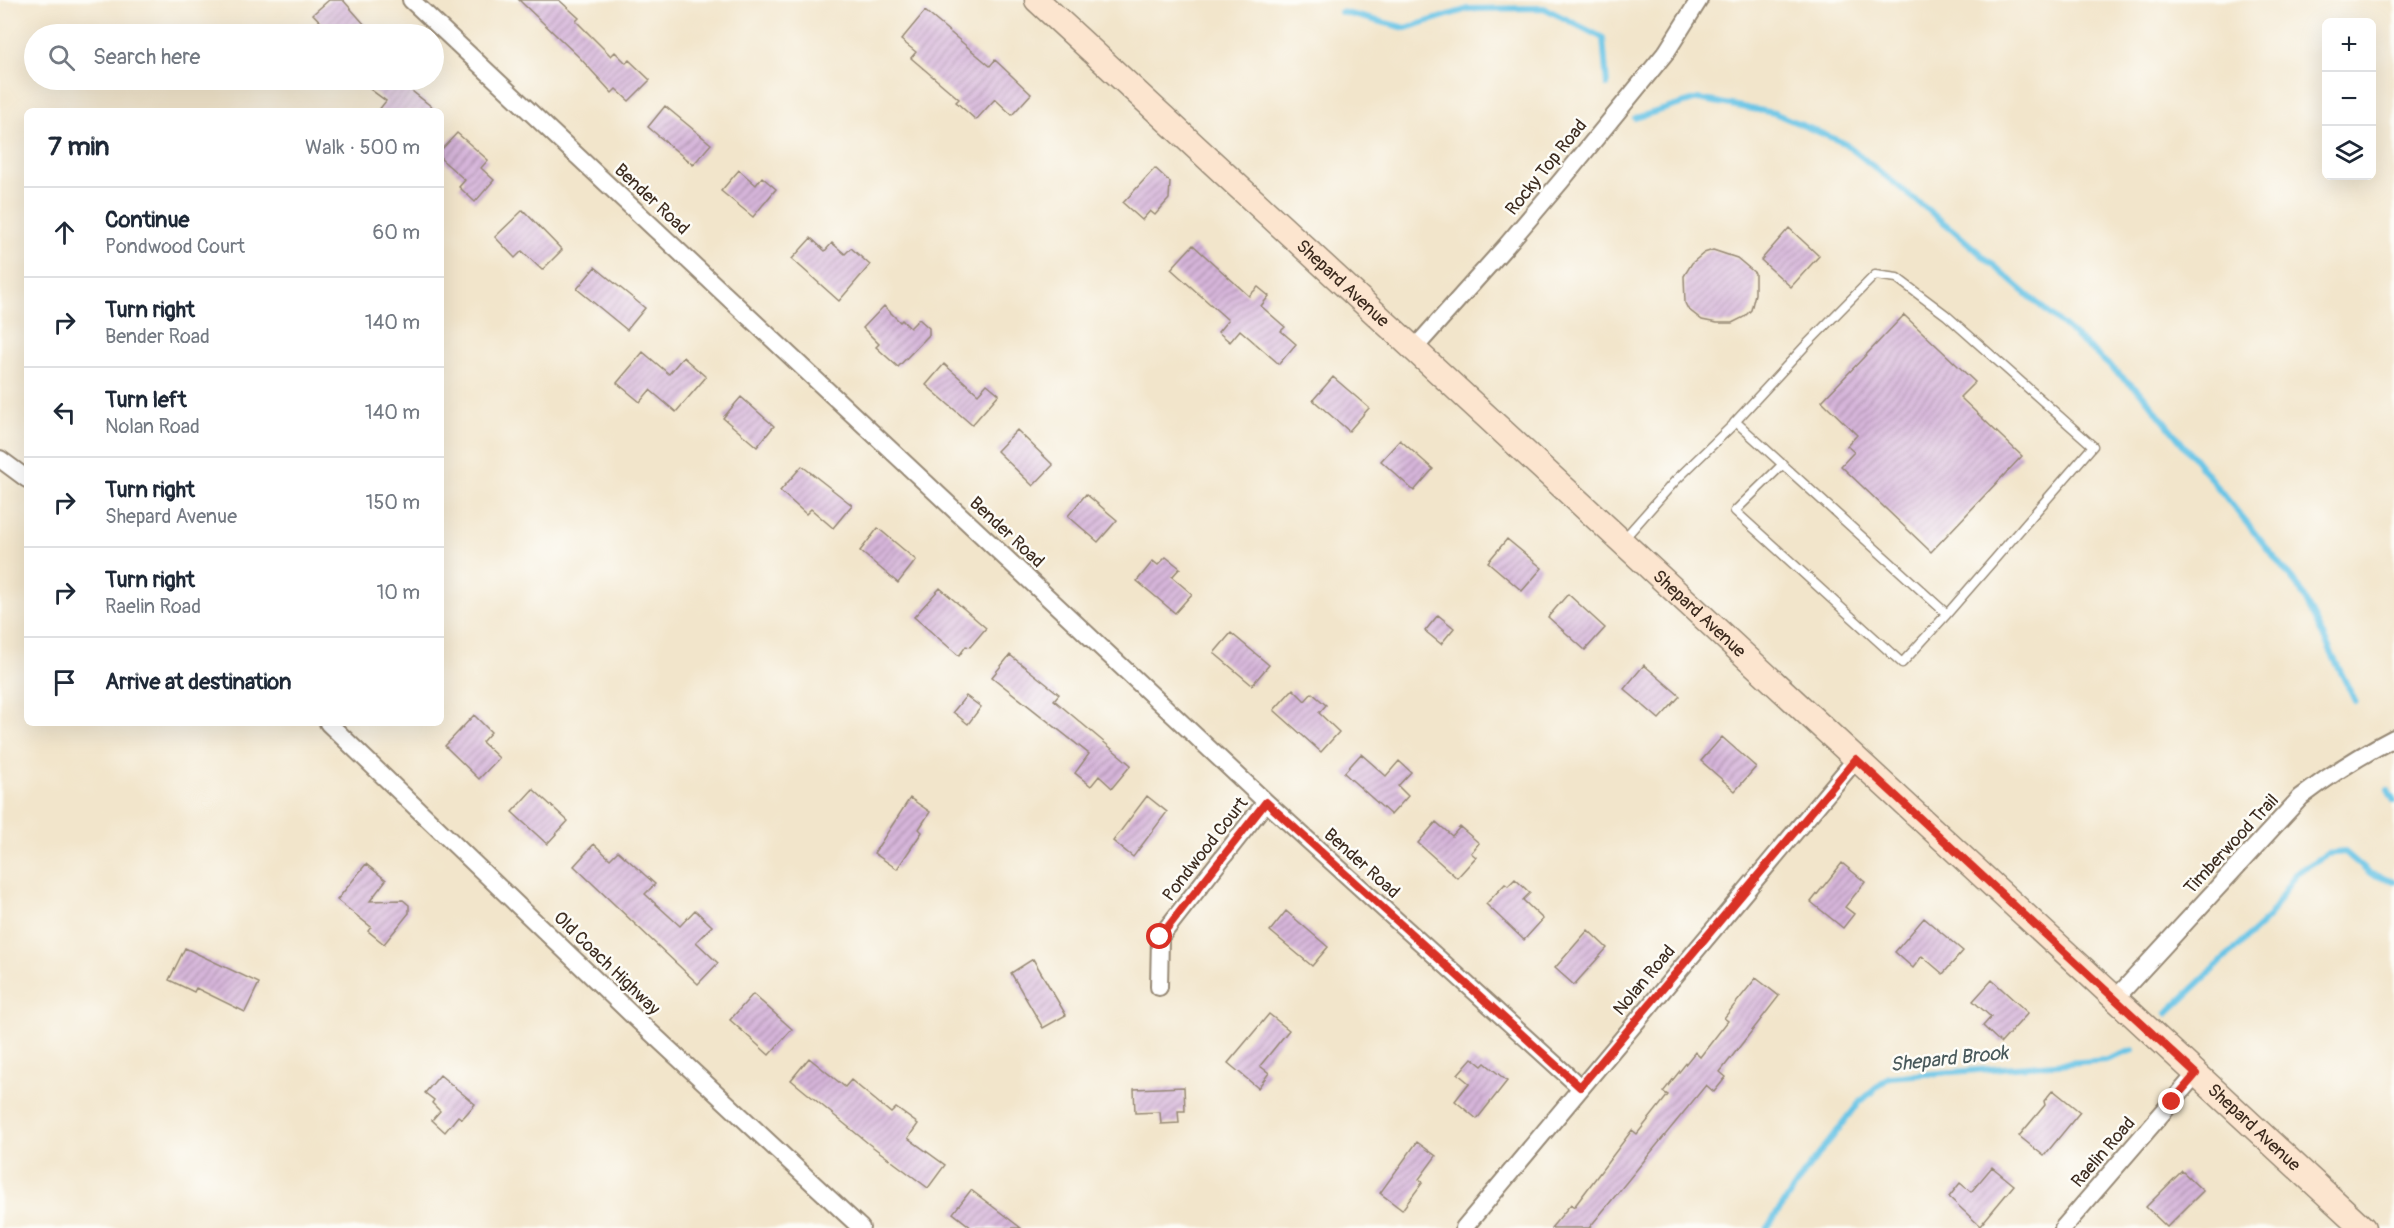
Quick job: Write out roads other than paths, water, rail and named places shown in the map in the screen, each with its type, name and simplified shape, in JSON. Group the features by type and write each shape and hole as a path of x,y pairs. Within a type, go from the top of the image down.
{"main road":[{"name":"Shepard Avenue","path":"1037,0 2363,1228"}],"street":[{"name":"Bender Road","path":"411,0 437,24"},
{"name":"Rocky Top Road","path":"1413,350 1561,181 1667,51 1699,0"},
{"name":"Bender Road","path":"444,31 1266,802 1580,1087"},
{"path":"0,459 24,477"},
{"name":"Old Coach Highway","path":"331,726 630,1012 861,1228"},
{"name":"Timberwood Trail","path":"2115,999 2301,797 2349,763 2394,738"},
{"name":"Nolan Road","path":"1464,1228 1856,759"},
{"name":"Pondwood Court","path":"1160,987 1160,937 1266,802"},
{"name":"Raelin Road","path":"2063,1228 2196,1074"}],"lane":[{"path":"1621,541 1675,481 1734,423 1875,275 1897,278 1946,315 2093,446 1902,663 1735,511 1783,464"},
{"path":"1734,423 1736,422 1783,464 1947,614"}],"waterway":[{"path":"1341,12 1406,28 1468,9 1544,8 1603,38 1607,85"},
{"path":"1635,118 1698,99 1774,113 1844,143 1953,230 2143,395 2300,589 2355,701"},
{"path":"2388,790 2394,801"},
{"name":"Shepard Brook","path":"2167,1013 2268,918 2295,874 2327,854 2345,852 2369,873 2394,882"},
{"name":"Shepard Brook","path":"1767,1228 1803,1175 1859,1103 1889,1077 2106,1060 2133,1050"}]}
